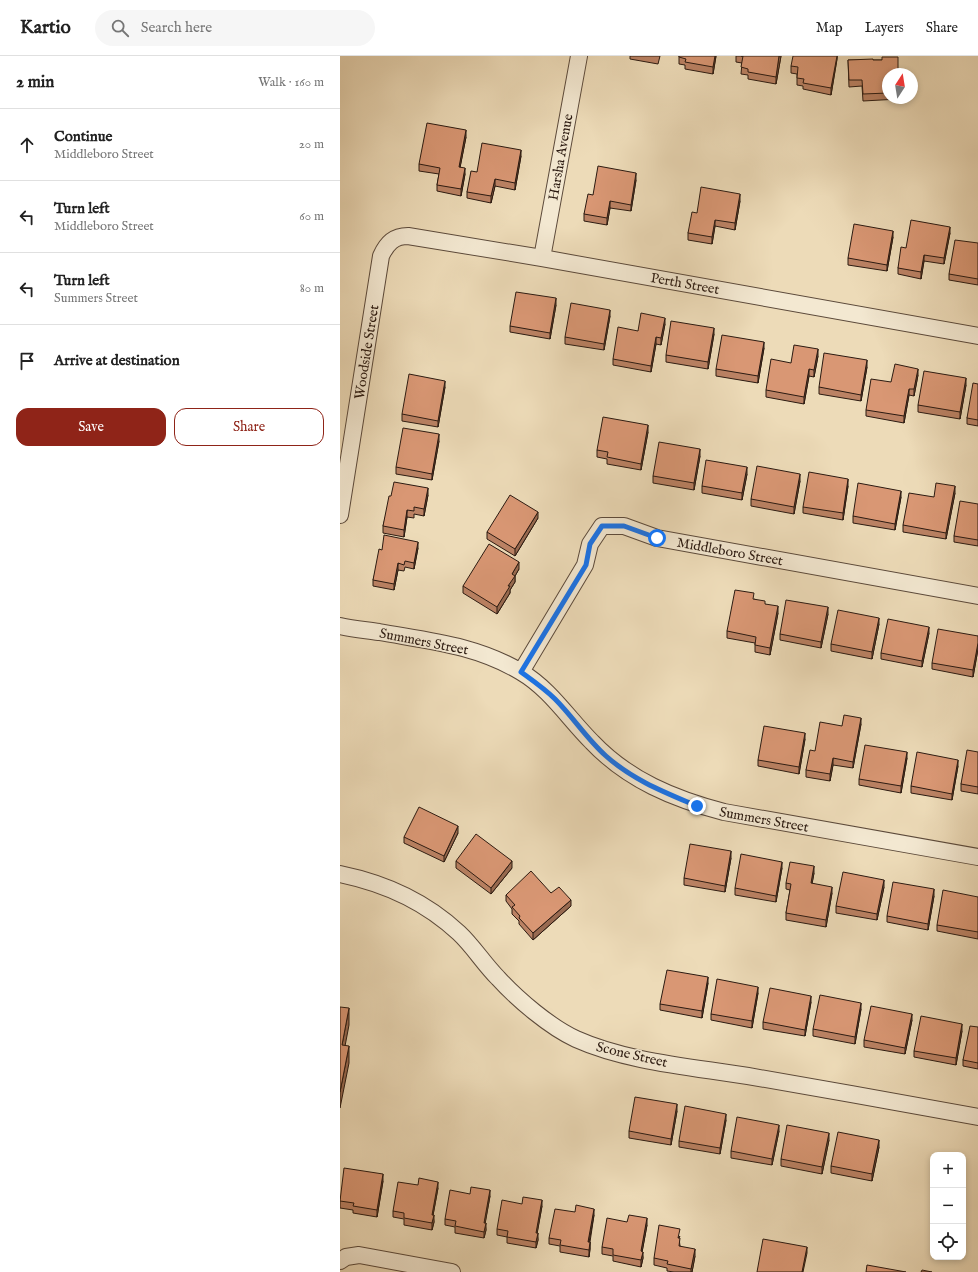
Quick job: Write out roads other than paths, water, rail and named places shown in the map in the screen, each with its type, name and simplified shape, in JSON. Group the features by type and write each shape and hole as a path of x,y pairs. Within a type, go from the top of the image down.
{"street":[{"name":"Harsha Avenue","path":"542,258 579,56"},
{"name":"Perth Street","path":"392,240 402,236 408,236 542,258 978,336"},
{"name":"Woodside Street","path":"340,515 381,256 386,246 392,240"},
{"name":"Middleboro Street","path":"521,672 586,565 590,544 602,526 624,526 657,538 978,596"},
{"name":"Summers Street","path":"340,626 451,644 484,654 521,672 554,698 605,755 638,780 697,806 978,857"},
{"name":"Scone Street","path":"340,874 374,883 398,892 443,918 461,934 498,979 527,1006 569,1035 586,1042 623,1054 650,1060 781,1081 978,1117"},
{"path":"340,1261 346,1257 359,1255 452,1272"}]}
